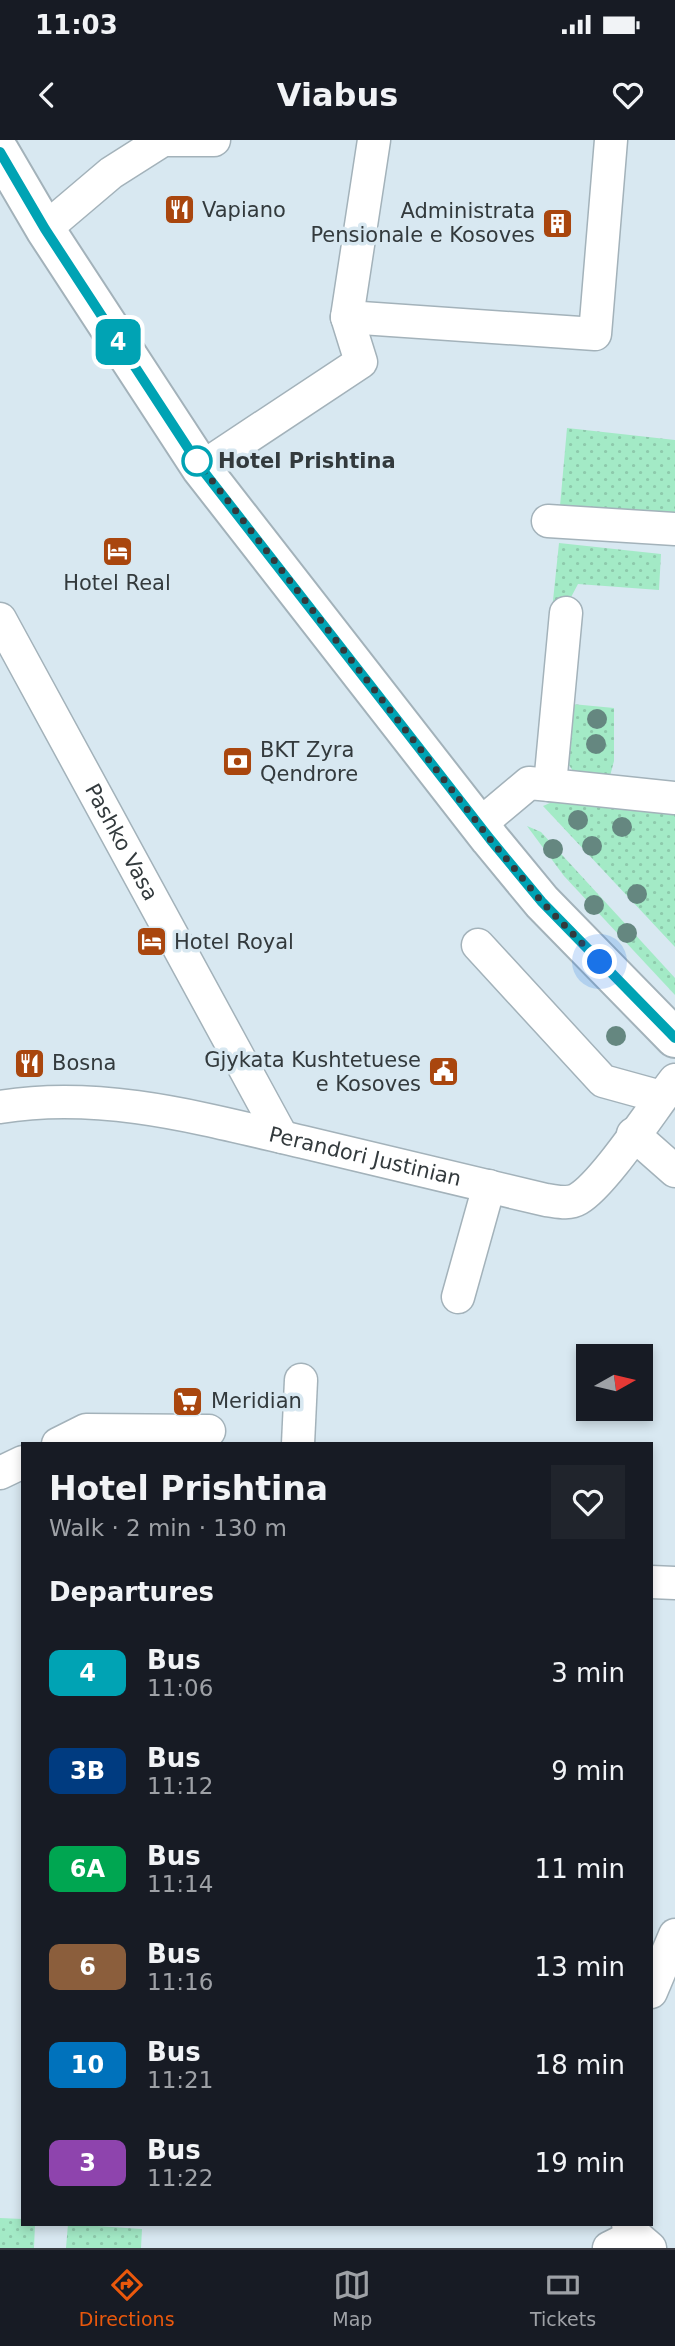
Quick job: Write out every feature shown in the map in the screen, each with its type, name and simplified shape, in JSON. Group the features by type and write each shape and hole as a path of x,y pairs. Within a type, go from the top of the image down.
{"main road":[{"path":"0,152 45,229 201,468 542,902 675,1038"}],"street":[{"path":"45,229 111,173 163,140 214,140"},
{"path":"201,468 361,362 347,317 374,140"},
{"path":"347,317 595,334 611,140"},
{"path":"548,521 675,529"},
{"path":"550,785 566,613"},
{"name":"Pashko Vasa","path":"0,620 282,1137"},
{"path":"479,825 529,783 675,798"},
{"path":"478,945 603,1081 668,1088"},
{"name":"Perandori Justinian","path":"0,1107 38,1100 124,1105 282,1137 489,1186 570,1202 587,1191 668,1088"},
{"path":"633,1134 675,1171"},
{"path":"458,1297 489,1186"},
{"path":"299,1442 301,1380"},
{"path":"67,1442 89,1437 209,1431"},
{"path":"0,1473 21,1463"},
{"path":"653,1582 675,1583"},
{"path":"653,1987 675,1935"}],"green space":[{"path":"567,428 675,440 675,515 560,506"},
{"path":"559,543 661,554 659,590 578,584 549,639"},
{"path":"572,704 614,708 614,761 610,776 576,776 569,765"},
{"path":"566,796 675,804 675,947 543,806"},
{"path":"527,826 541,832 675,978 675,995 564,876"},
{"path":"0,2218 21,2219 21,2226 35,2226 34,2248 0,2248"},
{"path":"68,2226 142,2229 141,2248 66,2248"}],"bus line":[{"name":"4","path":"0,152 45,229 201,468 542,902 675,1038"}],"place":[{"name":"Vapiano","path":"179,210"},
{"name":"Administrata Pensionale e Kosoves","path":"558,223"},
{"name":"Hotel Prishtina","path":"197,461"},
{"name":"Hotel Real","path":"117,551"},
{"name":"BKT Zyra Qendrore","path":"237,762"},
{"name":"Hotel Royal","path":"151,942"},
{"name":"Bosna","path":"29,1063"},
{"name":"Gjykata Kushtetuese e Kosoves","path":"444,1072"},
{"name":"Meridian","path":"188,1401"}],"route":[{"path":"197,461 490,839 542,902 600,962"}]}
